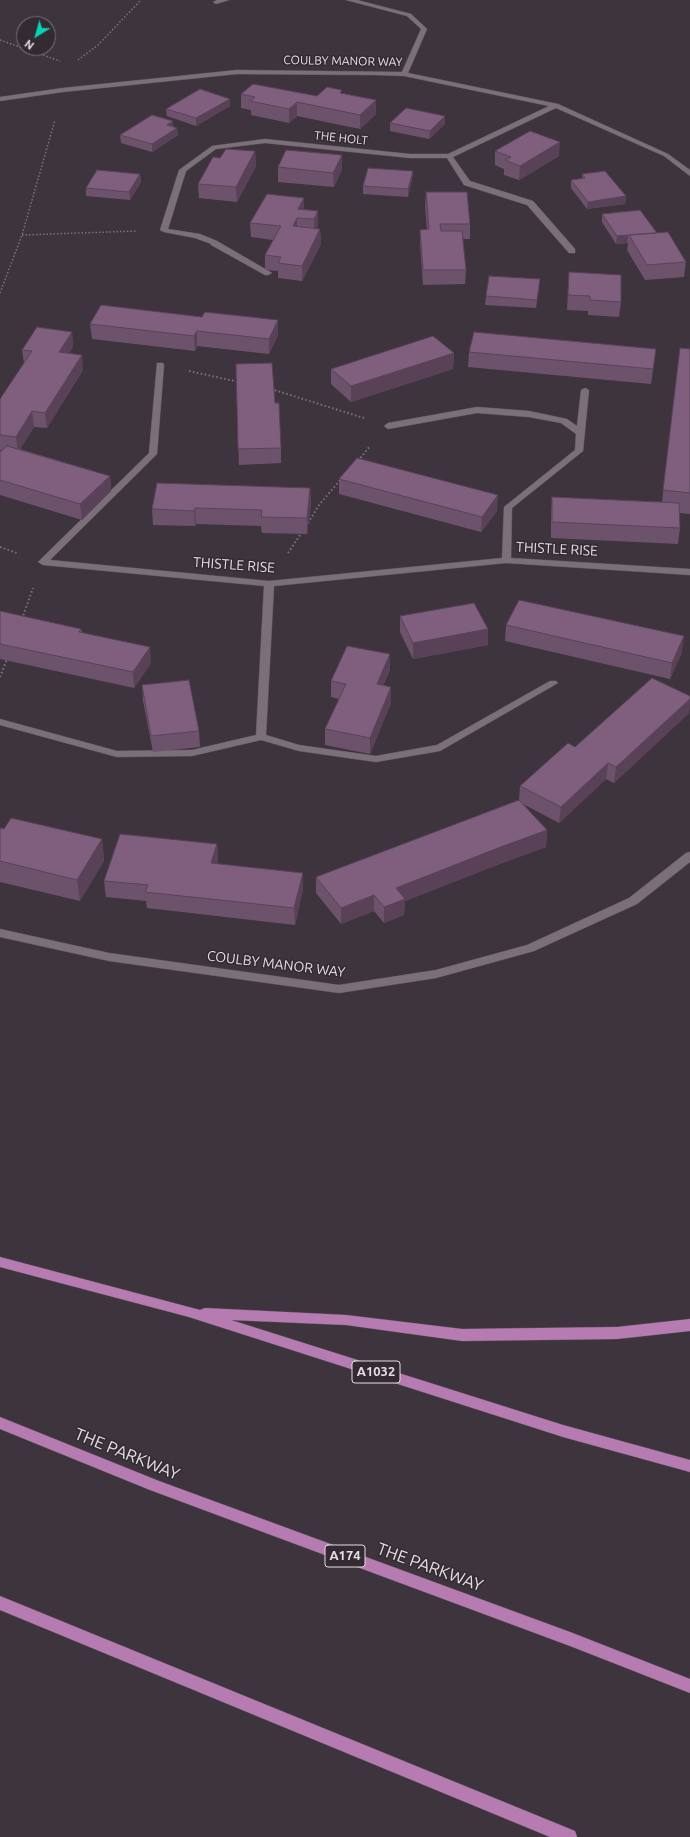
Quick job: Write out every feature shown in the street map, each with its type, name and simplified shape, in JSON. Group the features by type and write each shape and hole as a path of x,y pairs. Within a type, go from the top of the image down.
{"highway":[{"name":"A1032","path":"0,1262 189,1312 555,1429 690,1466"},
{"path":"189,1312 346,1320 462,1334 617,1332 690,1325"},
{"name":"THE PARKWAY","path":"0,1424 156,1486 563,1636 690,1686"},
{"path":"0,1603 569,1837"}],"street":[{"path":"216,2 226,0"},
{"path":"348,0 409,16 424,29 404,74"},
{"name":"COULBY MANOR WAY","path":"0,98 237,72 376,72 404,74 556,105 666,155 690,174"},
{"name":"THE HOLT","path":"164,230 183,170 214,147 265,141 410,156 449,156 556,105"},
{"path":"449,156 467,183 530,203 572,251"},
{"path":"164,230 197,236 214,243 268,273"},
{"path":"43,562 152,454 160,365"},
{"path":"506,560 508,507 579,451 585,390"},
{"path":"388,426 477,410 529,414 557,420 564,422 580,433"},
{"name":"THISTLE RISE","path":"43,562 269,584 506,560 690,572"},
{"path":"261,737 269,584"},
{"path":"0,722 117,754 192,753 261,737 299,748 376,759 440,748 553,683"},
{"name":"COULBY MANOR WAY","path":"0,933 109,957 339,989 436,974 530,948 633,901 690,856"}],"path":[{"path":"0,293 22,235 71,65 98,45 141,0"},
{"path":"0,40 71,65"},
{"path":"22,235 164,230"},
{"path":"160,365 243,383"},
{"path":"265,388 288,393 388,426 354,465"},
{"path":"307,524 319,505 344,476"},
{"path":"269,584 303,531"},
{"path":"0,548 43,562 22,620"},
{"path":"0,677 8,656"}],"building":[{"path":"253,84 317,96 327,87 342,90 340,93 376,100 360,115 297,102 289,109 250,101 255,97 241,94"},
{"path":"200,89 230,99 196,118 166,109"},
{"path":"406,108 445,116 430,131 390,123"},
{"path":"152,115 173,121 167,125 177,128 152,144 120,135"},
{"path":"530,131 560,142 520,166 505,160 511,157 495,151"},
{"path":"226,149 255,151 236,187 198,184 213,157 220,158"},
{"path":"286,150 342,155 333,173 278,167"},
{"path":"368,168 413,171 408,189 363,186"},
{"path":"97,170 140,174 129,192 86,188"},
{"path":"605,171 626,196 588,202 571,180 585,178 582,174"},
{"path":"426,192 467,192 470,224 440,224 441,231 462,231 466,270 423,270 420,230 429,229"},
{"path":"267,194 304,198 298,209 318,211 314,219 297,218 293,226 320,229 302,266 278,263 281,257 265,255 281,226 250,223"},
{"path":"640,210 657,233 617,236 602,214"},
{"path":"668,232 686,262 647,265 629,235"},
{"path":"569,272 621,275 621,302 590,300 590,296 568,295"},
{"path":"489,276 540,279 537,300 486,296"},
{"path":"101,305 202,317 205,312 278,320 269,339 197,331 194,336 90,324"},
{"path":"37,327 72,332 59,352 82,355 45,413 32,411 16,437 0,435 0,399 32,351 22,350"},
{"path":"474,332 656,349 653,369 469,352"},
{"path":"433,336 454,353 351,386 331,369"},
{"path":"680,348 690,349 690,493 663,490"},
{"path":"272,363 275,403 279,403 281,448 238,449 236,364"},
{"path":"7,446 110,476 80,504 0,480 0,452"},
{"path":"357,458 498,495 482,517 339,479"},
{"path":"157,483 310,488 307,518 261,517 262,510 195,508 194,511 152,509"},
{"path":"552,497 679,503 680,528 552,522"},
{"path":"519,600 684,636 672,663 506,625"},
{"path":"474,603 488,629 413,643 400,616"},
{"path":"0,611 81,629 79,632 150,647 133,672 0,644"},
{"path":"347,646 390,654 377,684 391,687 370,738 325,729 346,684 331,681"},
{"path":"652,678 690,696 690,699 616,767 608,763 561,807 520,786 568,743 575,747"},
{"path":"189,680 199,731 151,736 142,685"},
{"path":"519,800 547,830 396,888 405,899 384,907 374,895 341,908 316,877"},
{"path":"11,818 102,839 77,880 0,861 0,828 4,829"},
{"path":"120,834 217,844 211,863 303,873 294,908 145,892 148,885 104,881"}]}
